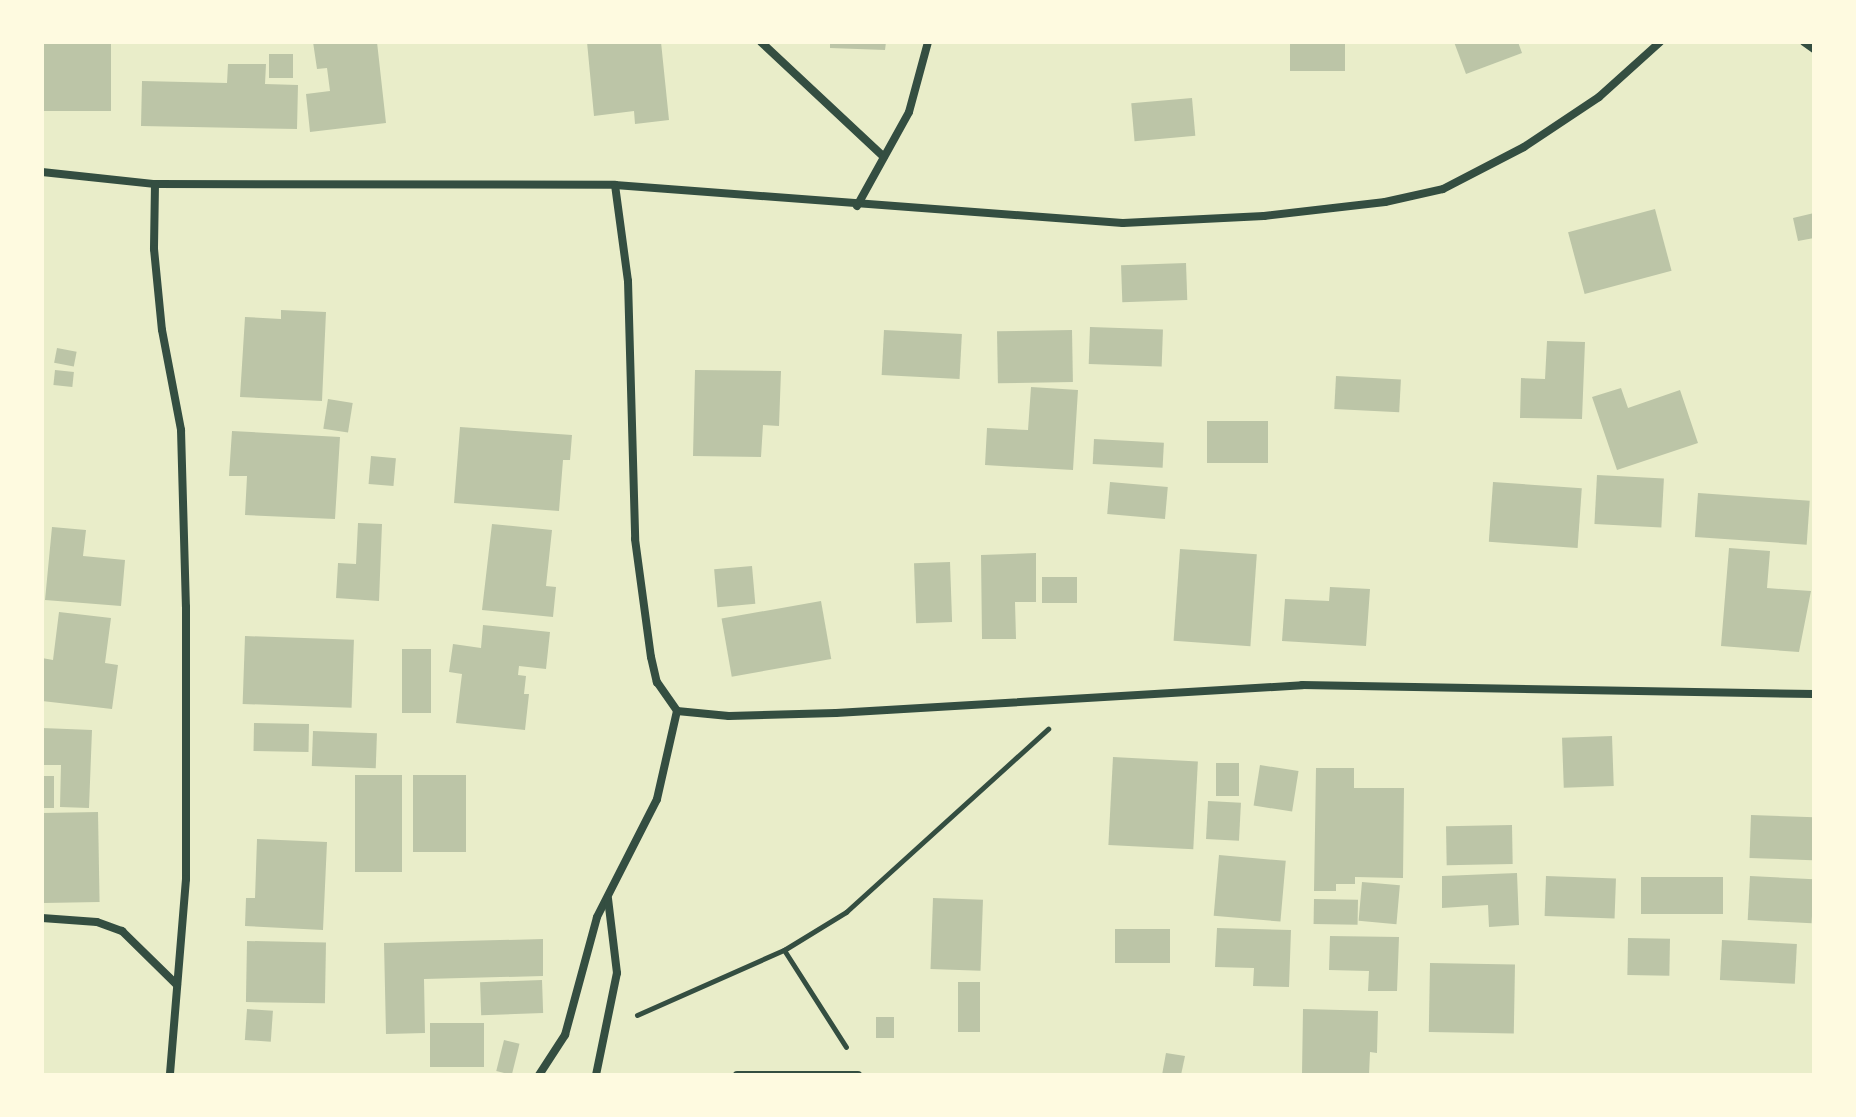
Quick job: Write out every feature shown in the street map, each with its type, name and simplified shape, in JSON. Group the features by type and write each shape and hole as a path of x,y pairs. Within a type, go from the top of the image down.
{"street":[{"path":"761,42 884,157"},
{"path":"857,206 909,112 928,42"},
{"path":"42,172 155,184 615,185 857,206 1123,223 1264,216 1385,202 1443,189 1524,147 1599,97 1660,42"},
{"path":"1804,42 1814,49"},
{"path":"155,184 154,249 182,459 186,879 170,1075"},
{"path":"539,1075 565,1035 588,940 657,799 677,711 657,682 635,539 628,281 615,185"},
{"path":"677,711 729,716 836,713 1302,685 1814,694"},
{"path":"596,1075 617,973 608,898"},
{"path":"42,918 97,922 122,931 177,986"},
{"path":"737,1075 858,1075"}],"path":[{"path":"607,1030 784,950 846,912 995,781 1080,697"},
{"path":"784,950 849,1050"}],"building":[{"path":"42,42 111,42 111,111 42,111"},
{"path":"313,42 377,42 386,123 310,132 306,94 330,91 327,68 317,69"},
{"path":"587,42 661,42 669,120 635,124 634,111 594,116"},
{"path":"830,42 886,42 885,50 830,48"},
{"path":"1290,42 1345,42 1345,71 1290,71"},
{"path":"1454,42 1518,42 1522,53 1466,74"},
{"path":"269,54 293,54 293,78 269,78"},
{"path":"228,64 266,64 265,84 298,85 297,129 141,126 142,81 227,83"},
{"path":"1192,98 1195,136 1135,141 1131,103"},
{"path":"1655,209 1672,271 1585,294 1568,232"},
{"path":"1814,213 1814,238 1798,241 1793,218"},
{"path":"1186,263 1187,300 1122,302 1121,265"},
{"path":"281,310 326,312 322,401 240,397 245,317 281,319"},
{"path":"1090,327 1163,330 1162,367 1089,364"},
{"path":"884,330 962,334 960,379 882,375"},
{"path":"1072,330 1073,382 998,383 997,331"},
{"path":"1547,341 1585,342 1582,419 1520,418 1521,378 1545,379"},
{"path":"57,348 77,352 74,367 54,363"},
{"path":"55,370 74,372 72,387 53,385"},
{"path":"695,370 781,371 779,426 763,425 761,457 693,456"},
{"path":"1336,376 1401,379 1399,412 1334,409"},
{"path":"1031,387 1078,390 1073,470 985,465 987,428 1028,430"},
{"path":"1621,388 1628,408 1680,390 1698,443 1617,470 1592,397"},
{"path":"328,399 353,403 348,433 323,429"},
{"path":"1207,421 1268,421 1268,463 1207,463"},
{"path":"460,427 572,435 570,460 563,460 559,511 454,503"},
{"path":"232,431 340,437 335,519 245,515 247,476 229,476"},
{"path":"1094,439 1164,443 1163,468 1093,464"},
{"path":"371,456 396,458 393,486 369,484"},
{"path":"1597,475 1664,479 1661,527 1594,524"},
{"path":"1110,482 1168,487 1165,519 1107,514"},
{"path":"1493,482 1582,488 1578,548 1489,542"},
{"path":"1698,493 1810,501 1807,545 1695,537"},
{"path":"358,523 382,524 379,601 336,598 338,563 356,564"},
{"path":"492,524 552,530 546,586 556,587 553,617 482,610"},
{"path":"52,527 86,530 83,556 125,560 121,606 45,600"},
{"path":"1729,548 1770,551 1767,588 1811,591 1799,652 1721,646"},
{"path":"1180,549 1257,554 1250,646 1174,641"},
{"path":"1036,553 1036,602 1015,602 1016,639 982,639 981,555"},
{"path":"950,562 952,622 916,623 914,563"},
{"path":"752,566 755,604 717,607 714,569"},
{"path":"1042,577 1077,577 1077,603 1042,603"},
{"path":"1330,587 1370,589 1366,646 1282,641 1285,599 1329,601"},
{"path":"821,601 831,659 732,677 722,619"},
{"path":"59,612 111,618 105,663 118,665 112,709 42,701 42,658 53,660"},
{"path":"483,625 550,632 546,669 519,666 518,675 526,676 524,694 529,694 525,730 456,723 462,674 449,672 453,644 481,648"},
{"path":"245,636 354,640 352,708 243,704"},
{"path":"402,649 431,649 431,713 402,713"},
{"path":"254,723 309,724 309,752 254,751"},
{"path":"42,728 92,730 89,808 60,807 61,765 42,765"},
{"path":"313,731 377,733 376,768 312,766"},
{"path":"1612,736 1614,786 1564,788 1562,738"},
{"path":"1113,757 1198,761 1193,849 1108,845"},
{"path":"1216,763 1239,763 1239,796 1216,796"},
{"path":"1260,765 1299,771 1292,812 1254,805"},
{"path":"1316,768 1354,768 1354,788 1404,788 1403,878 1355,877 1355,884 1336,884 1336,891 1314,891"},
{"path":"355,775 402,775 402,872 355,872"},
{"path":"413,775 466,775 466,852 413,852"},
{"path":"42,776 54,776 54,808 42,808"},
{"path":"1208,801 1241,803 1239,841 1206,839"},
{"path":"98,812 100,902 44,903 42,813"},
{"path":"1751,815 1814,817 1812,860 1749,858"},
{"path":"1512,825 1513,864 1447,865 1446,826"},
{"path":"257,839 327,842 323,930 245,926 246,898 255,898"},
{"path":"1219,855 1286,861 1280,922 1214,916"},
{"path":"1517,873 1519,925 1489,927 1488,905 1442,908 1442,876"},
{"path":"1546,876 1616,878 1615,918 1545,916"},
{"path":"1750,876 1814,879 1812,923 1748,920"},
{"path":"1641,877 1723,877 1723,914 1641,914"},
{"path":"1362,882 1400,885 1396,924 1359,921"},
{"path":"933,898 983,900 980,971 931,969"},
{"path":"1314,899 1358,900 1358,925 1314,924"},
{"path":"1217,928 1291,930 1289,987 1253,986 1254,968 1215,967"},
{"path":"1115,929 1170,929 1170,963 1115,963"},
{"path":"1330,936 1399,937 1397,991 1368,991 1369,971 1329,970"},
{"path":"1628,938 1670,939 1669,976 1627,975"},
{"path":"543,939 543,976 424,979 425,1033 386,1034 384,943"},
{"path":"1722,940 1797,944 1795,984 1720,980"},
{"path":"247,941 326,942 325,1003 246,1002"},
{"path":"1430,963 1515,964 1514,1033 1429,1032"},
{"path":"542,980 543,1013 481,1015 480,982"},
{"path":"958,982 980,982 980,1032 958,1032"},
{"path":"247,1009 273,1011 271,1042 245,1040"},
{"path":"1303,1009 1378,1011 1377,1053 1370,1052 1369,1075 1302,1074"},
{"path":"876,1017 894,1017 894,1038 876,1038"},
{"path":"430,1023 484,1023 484,1067 430,1067"},
{"path":"504,1040 520,1044 512,1075 496,1071"},
{"path":"1166,1053 1185,1056 1181,1075 1162,1075"}]}
